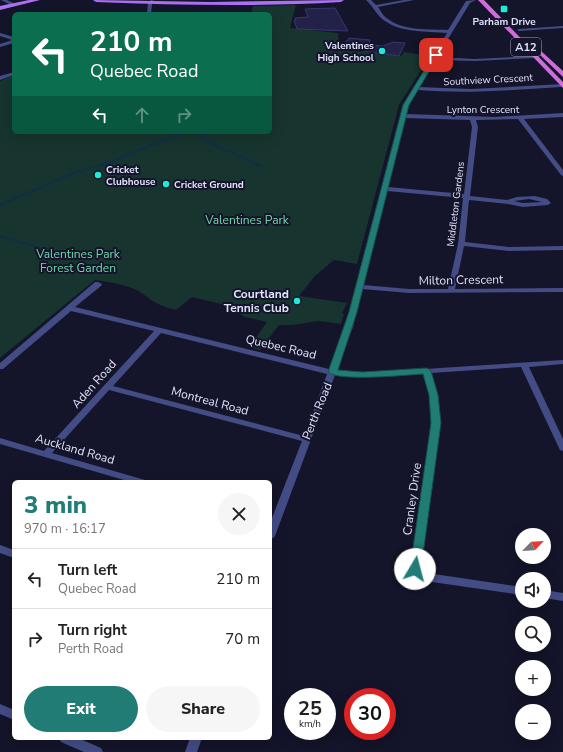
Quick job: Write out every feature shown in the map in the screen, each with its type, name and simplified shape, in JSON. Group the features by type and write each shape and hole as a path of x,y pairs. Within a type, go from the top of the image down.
{"highway":[{"name":"A12","path":"481,0 562,85"},
{"name":"A12","path":"488,0 563,75"}],"main road":[{"path":"0,8 37,0"},
{"path":"96,0 292,4 341,0"}],"street":[{"path":"3,0 13,4"},
{"path":"368,0 377,6 384,19 391,23 408,27 450,32"},
{"path":"377,6 412,0"},
{"name":"Perth Road","path":"273,520 333,372 349,327 406,105 468,2 474,0"},
{"path":"149,12 150,3 153,1"},
{"path":"519,30 563,27"},
{"path":"2,34 12,32"},
{"path":"2,34 12,39"},
{"path":"0,46 12,41"},
{"path":"434,58 475,60 535,57"},
{"path":"0,78 12,74"},
{"name":"Southview Crescent","path":"416,88 445,91 466,91 562,85"},
{"name":"Lynton Crescent","path":"404,116 473,119 563,115"},
{"path":"520,118 563,174"},
{"name":"Middleton Gardens","path":"451,291 461,244 467,198 475,127 473,119"},
{"path":"384,189 508,202 515,205 529,206 548,203 546,200 534,199 514,199 508,202"},
{"path":"461,244 509,249 563,248"},
{"path":"0,367 98,284"},
{"name":"Milton Crescent","path":"359,287 410,291 563,290"},
{"name":"Quebec Road","path":"69,308 333,372 362,375 563,362"},
{"name":"Aden Road","path":"46,454 159,330"},
{"path":"524,365 563,448"},
{"name":"Cranley Drive","path":"427,371 433,395 436,423 415,569 418,574 425,577 515,590"},
{"name":"Montreal Road","path":"107,387 306,439"},
{"name":"Auckland Road","path":"0,441 135,480"},
{"path":"0,549 12,553"},
{"path":"551,595 563,597"},
{"path":"0,709 12,714"},
{"path":"70,740 97,752"},
{"path":"191,752 195,740"}],"green space":[{"name":"Valentines Park","path":"296,5 290,28 338,33 339,43 335,49 401,56 404,52 430,56 399,105 357,264 334,260 315,276 299,296 347,303 342,313 344,314 341,324 318,321 293,325 279,325 260,350 249,347 267,322 245,317 225,305 192,297 176,310 171,309 158,304 133,288 120,284 95,280 0,358 0,81 12,76 12,134 272,134 272,12 252,12 253,6"}],"building":[{"path":"335,8 348,31 297,29 294,20 296,20 295,18 308,17 305,9"},
{"path":"349,38 370,40 369,45 383,46 393,42 405,43 399,56 341,48"}],"waterway":[{"path":"0,205 76,172 111,162 182,134"},
{"path":"199,134 204,138 204,140 261,166"},
{"path":"0,236 61,254"}],"place":[{"name":"Parham Drive","path":"504,9"},
{"name":"Valentines High School","path":"382,51"},
{"name":"Cricket Clubhouse","path":"98,175"},
{"name":"Cricket Ground","path":"166,184"},
{"name":"Courtland Tennis Club","path":"297,301"}],"route":[{"path":"415,569 436,423 433,395 427,371 362,375 339,374 333,372 349,327 406,105 436,55"}],"park label":[{"name":"Valentines Park Forest Garden","path":"78,261"}]}
